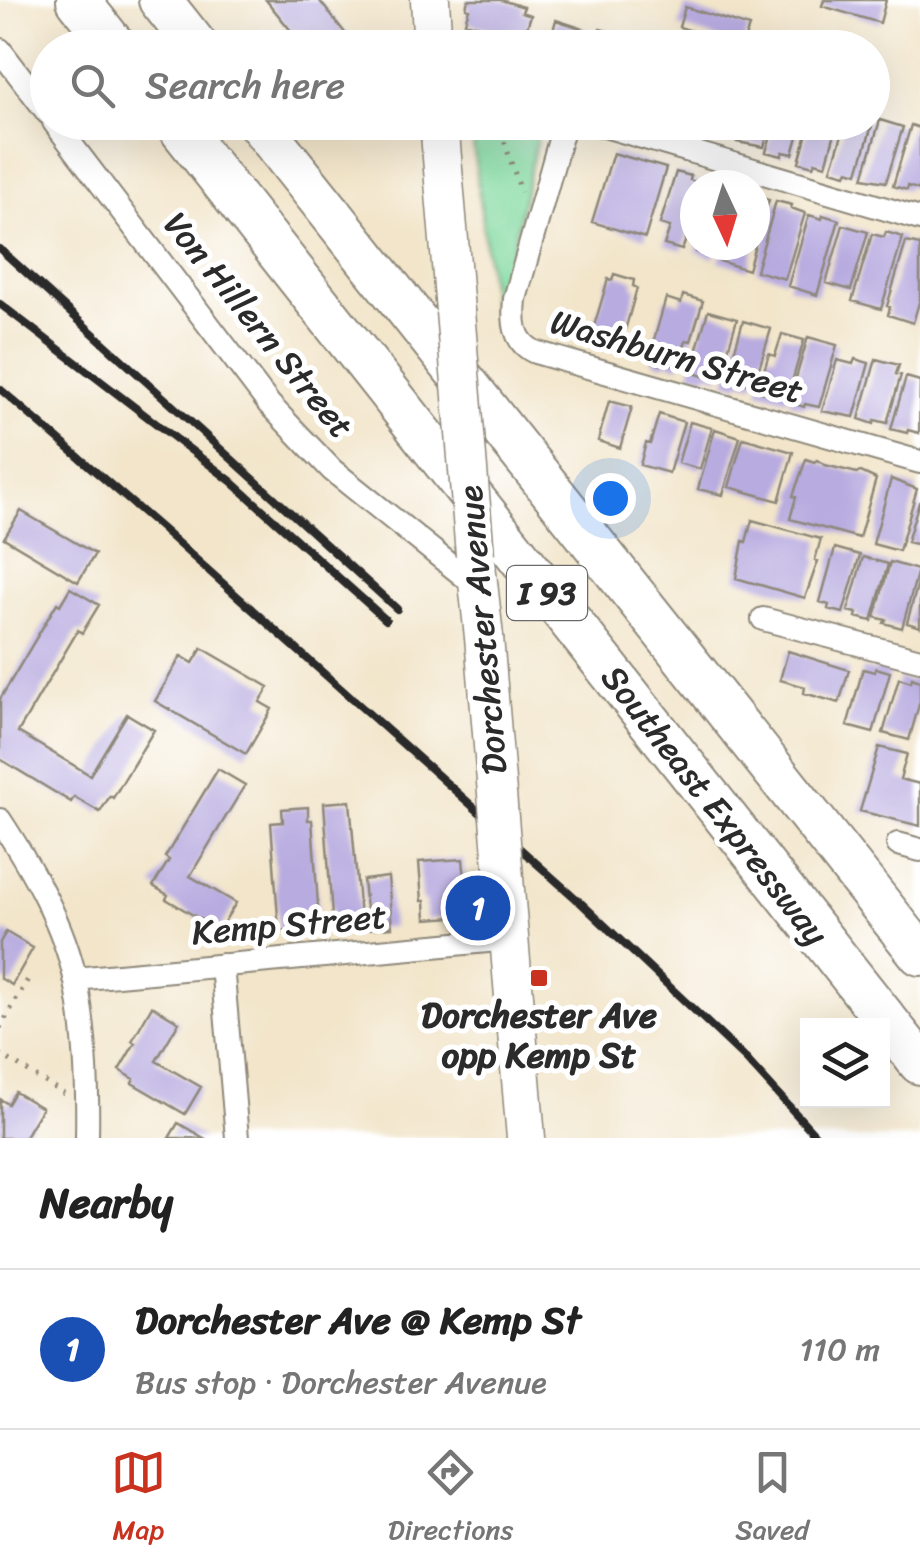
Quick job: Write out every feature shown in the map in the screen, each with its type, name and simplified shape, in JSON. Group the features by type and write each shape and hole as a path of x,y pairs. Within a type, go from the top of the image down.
{"highway":[{"path":"78,0 102,30"},
{"path":"160,0 184,30"},
{"name":"Southeast Expressway","path":"189,140 920,1063"},
{"name":"Southeast Expressway","path":"272,140 920,954"}],"main road":[{"path":"430,0 432,30"},
{"name":"Dorchester Avenue","path":"441,140 526,1138"}],"street":[{"path":"0,50 30,90"},
{"name":"Von Hillern Street","path":"68,140 268,404 332,470 477,572"},
{"name":"Washburn Street","path":"559,140 516,299 515,329 524,347 920,462"},
{"path":"651,140 920,220"},
{"path":"763,619 920,660"},
{"path":"0,820 52,910 75,979 88,1108 87,1138"},
{"name":"Kemp Street","path":"75,979 509,940"},
{"path":"222,966 237,1138"}],"path":[{"path":"503,140 517,187 525,199"},
{"path":"1,1025 31,974"},
{"path":"0,1054 88,1108"}],"green space":[{"path":"473,140 537,140 495,328"}],"building":[{"path":"266,0 319,0 343,30 290,30"},
{"path":"468,0 501,0 524,7 522,12 531,15 526,30 492,30 465,22 469,9"},
{"path":"824,0 886,0 880,23 822,6"},
{"path":"685,7 749,27 689,30 679,27"},
{"path":"556,20 587,30 553,30"},
{"path":"890,123 903,127 886,182 863,178 874,140 890,140"},
{"path":"911,125 920,128 920,190 893,186"},
{"path":"738,140 766,140 764,147"},
{"path":"770,140 797,140 793,154 766,152"},
{"path":"805,140 833,140 826,165 799,162"},
{"path":"840,140 868,140 858,173 831,170"},
{"path":"613,153 666,168 645,238 592,222"},
{"path":"676,172 680,173 680,249 664,245 670,227 660,224"},
{"path":"776,201 805,213 785,279 756,271 759,260 770,260 770,222"},
{"path":"809,215 839,220 817,295 788,286"},
{"path":"843,225 868,232 851,290 826,283"},
{"path":"886,232 903,237 881,309 852,301 872,234 884,237"},
{"path":"906,242 920,245 920,299 913,323 888,315 887,306"},
{"path":"719,260 751,260 748,270"},
{"path":"614,274 634,280 633,286 637,288 620,348 590,340 608,279 612,280"},
{"path":"683,295 703,301 691,341 686,340 679,366 653,362 649,357 666,298 681,303"},
{"path":"708,311 737,319 720,377 690,372"},
{"path":"743,321 771,329 754,385 726,381"},
{"path":"782,334 804,340 787,399 758,391 769,354 775,356"},
{"path":"808,337 837,345 819,407 789,402"},
{"path":"855,359 869,363 854,417 822,411 837,360 853,364"},
{"path":"876,359 899,365 896,374 901,375 887,423 875,420 874,424 859,419"},
{"path":"906,377 920,381 919,433 891,429"},
{"path":"609,401 632,407 620,448 598,441"},
{"path":"659,414 684,422 669,473 640,465"},
{"path":"690,422 712,428 700,469 678,463"},
{"path":"715,429 740,437 723,495 698,489"},
{"path":"743,438 793,452 779,501 729,487"},
{"path":"806,459 876,479 859,538 790,519 796,497 793,496"},
{"path":"891,479 917,489 899,551 873,544"},
{"path":"920,502 920,545 907,542"},
{"path":"21,511 95,554 78,582 4,538"},
{"path":"752,520 821,539 805,598 736,578 743,541 746,542"},
{"path":"835,548 860,555 843,613 820,602"},
{"path":"863,557 888,564 872,621 848,611"},
{"path":"890,562 918,570 902,628 875,617"},
{"path":"920,579 920,627 907,623"},
{"path":"70,588 99,605 82,633 78,630 18,732 90,775 127,714 154,730 113,798 110,796 100,812 74,797 71,802 0,759 0,699"},
{"path":"202,648 269,687 260,702 272,709 246,754 155,701 181,656 193,663"},
{"path":"788,651 849,670 839,703 804,693 805,687 780,680"},
{"path":"876,668 890,672 873,733 847,726 863,669 875,672"},
{"path":"899,678 920,681 920,701 909,740 883,733"},
{"path":"879,747 907,754 900,779 920,784 920,826 860,811"},
{"path":"218,769 245,785 190,876 236,903 219,930 166,899 168,895 153,886 169,860 165,857"},
{"path":"350,801 361,929 333,931 324,803"},
{"path":"308,807 319,920 297,922 298,930 279,931 271,823 283,822 282,809"},
{"path":"463,859 468,916 426,919 419,862"},
{"path":"388,877 392,927 368,929 363,880"},
{"path":"6,932 33,948 12,985 0,978 0,942"},
{"path":"152,1006 179,1022 156,1061 201,1087 185,1114 132,1083 134,1079 119,1070"},
{"path":"15,1092 42,1108 24,1138 0,1138 0,1099 8,1104"},
{"path":"178,1123 204,1138 169,1138"}],"railway":[{"path":"0,249 397,609"},
{"path":"0,304 231,481 386,620"},
{"path":"0,389 581,903 746,1059 818,1138"}],"place":[{"name":"Dorchester Ave @ Kemp St","path":"478,908"},
{"name":"Dorchester Ave opp Kemp St","path":"539,978"}]}
